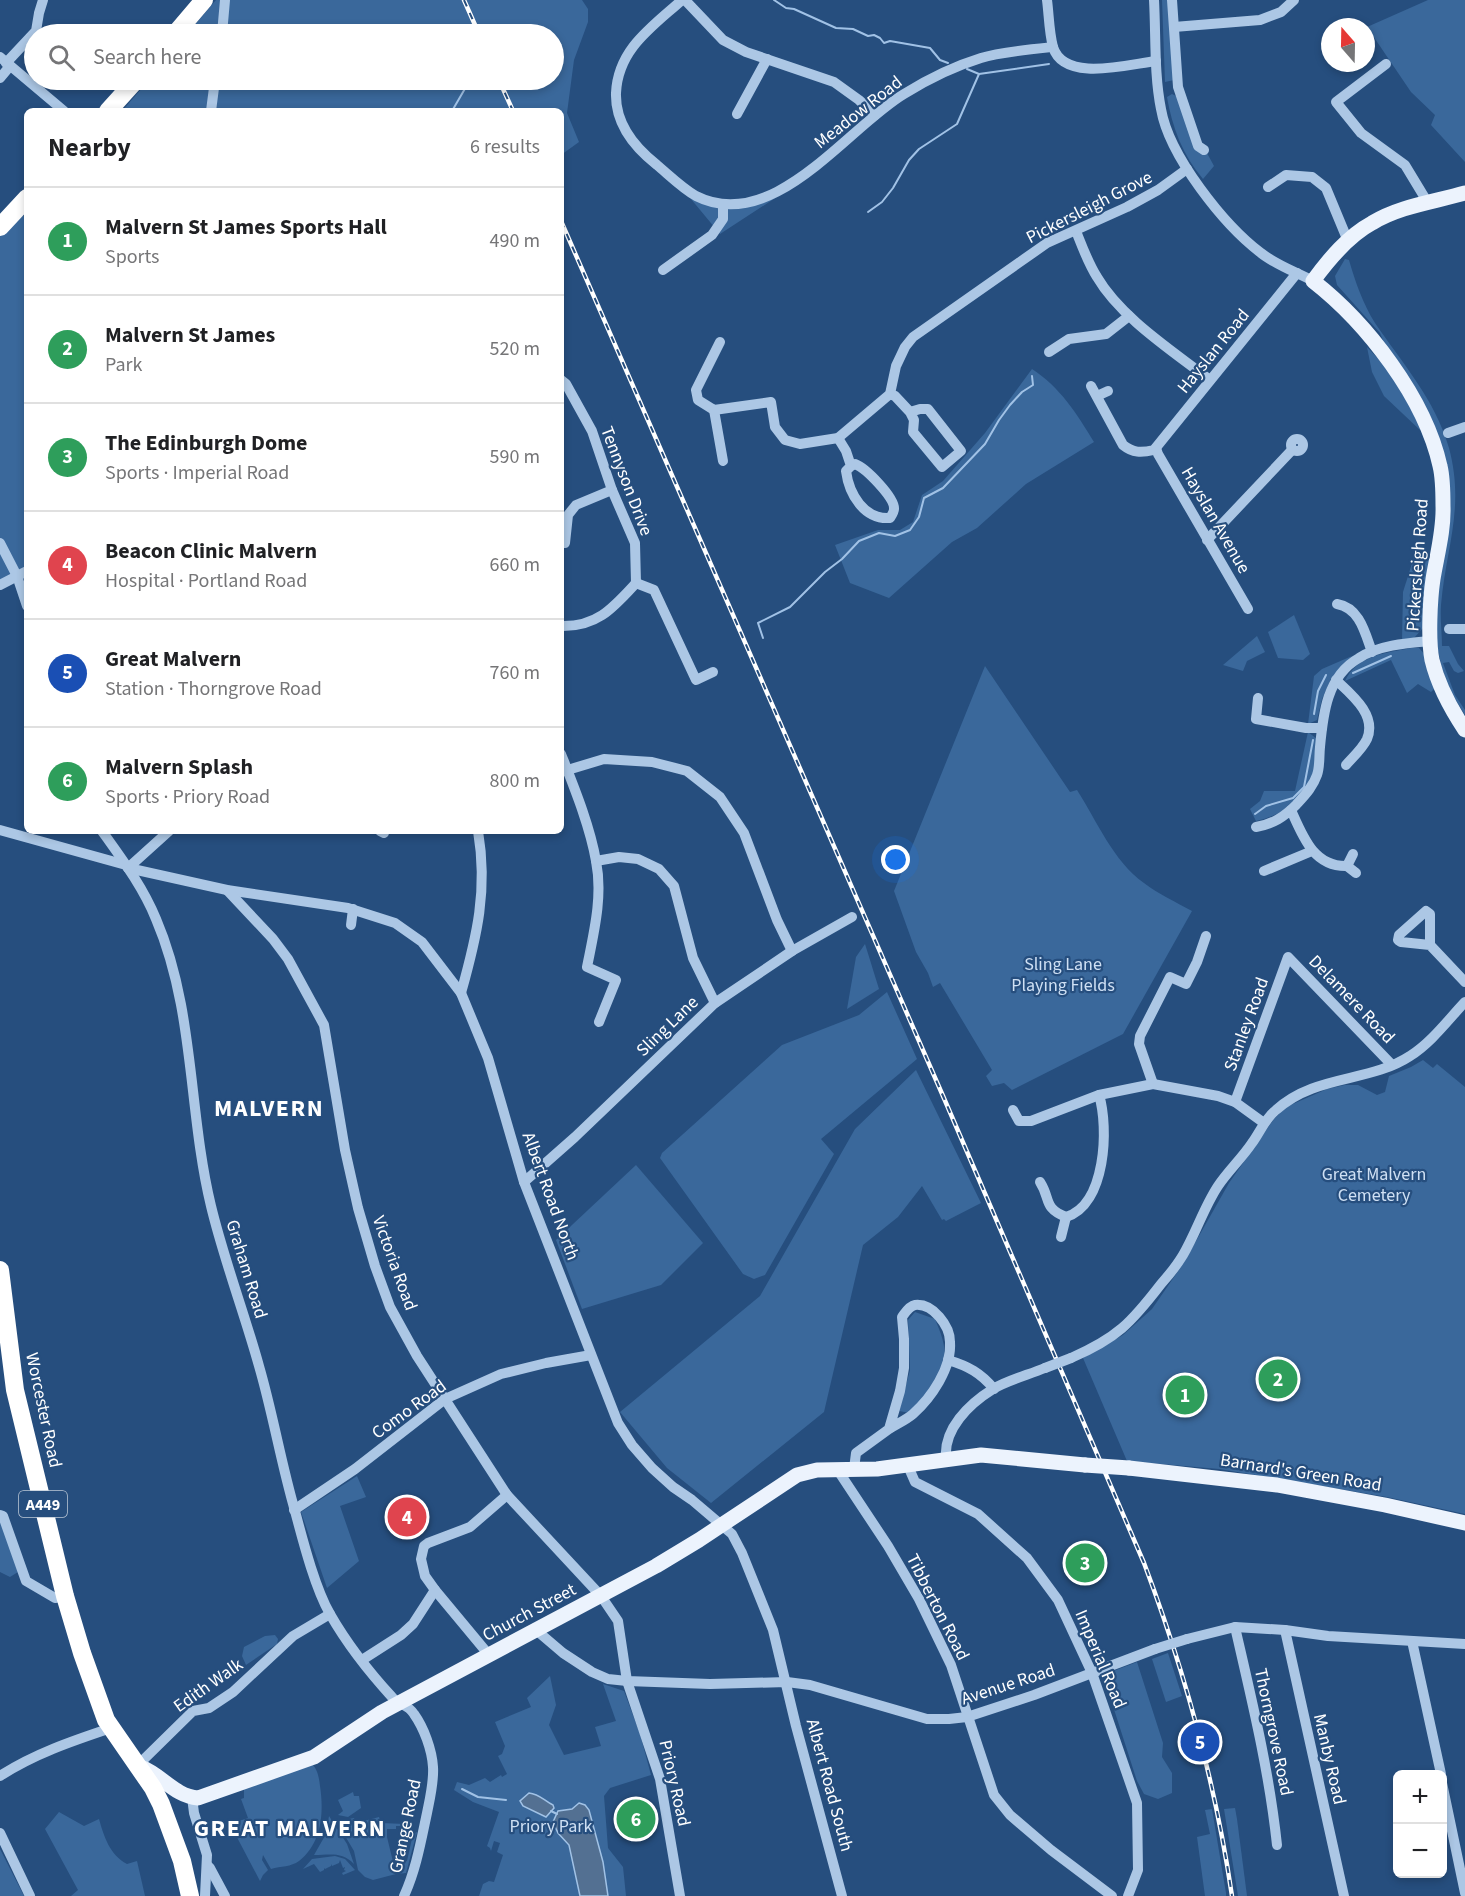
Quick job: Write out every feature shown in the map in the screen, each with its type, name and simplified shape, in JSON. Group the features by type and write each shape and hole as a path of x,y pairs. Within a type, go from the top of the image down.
{"highway":[{"path":"184,24 204,0"},
{"path":"111,108 127,90"},
{"path":"0,227 24,201"},
{"name":"Worcester Road","path":"0,1270 15,1390 65,1596 93,1688 111,1728"},
{"name":"A449","path":"111,1728 161,1804 182,1862 190,1896"}],"main road":[{"path":"1313,281 1328,260 1371,223 1398,211 1465,193"},
{"name":"Pickersleigh Road","path":"1313,281 1347,311 1381,352 1412,397 1429,432 1440,467 1443,508 1433,580 1432,660 1445,697 1465,730"},
{"name":"Barnard's Green Road","path":"946,1459 981,1455 1129,1468 1276,1485 1465,1523"},
{"name":"Church Street","path":"192,1797 213,1794 314,1757 398,1703 656,1566 797,1475 817,1470 908,1466 946,1459"},
{"path":"137,1766 153,1773 177,1791 192,1797"}],"street":[{"path":"37,24 44,0"},
{"path":"223,24 225,0"},
{"path":"683,0 723,40 767,59 834,82 860,100 876,115"},
{"name":"Meadow Road","path":"683,0 629,51 617,81 617,109 621,123 644,155 695,195 723,204 755,200 790,185 822,162 902,94 958,66 984,57 1053,47"},
{"path":"1047,0 1053,47 1066,64 1083,69 1156,61"},
{"name":"Pickersleigh Road","path":"1154,0 1156,61 1161,110 1168,131 1187,169 1243,238 1264,255 1313,281"},
{"path":"1172,0 1178,87 1198,146 1203,150"},
{"path":"1174,27 1260,20 1281,12 1294,0"},
{"path":"0,78 6,62 24,44"},
{"path":"737,114 767,59"},
{"path":"6,62 24,77"},
{"path":"1386,64 1333,98 1361,133 1406,165 1428,203"},
{"path":"1159,90 1178,87"},
{"path":"39,90 60,108"},
{"path":"211,108 214,90"},
{"name":"Pickersleigh Grove","path":"890,394 896,366 905,347 913,338 1035,251 1158,190 1187,169"},
{"path":"1268,187 1286,175 1312,177 1326,188 1348,241"},
{"path":"663,270 712,235 723,219 723,204"},
{"path":"1076,231 1097,278 1129,316 1210,380"},
{"name":"Hayslan Road","path":"1155,449 1298,273"},
{"path":"1049,352 1069,339 1107,334 1129,316"},
{"path":"720,342 696,390 696,396 703,405 714,410 776,400 775,427 785,440 800,444 838,438 890,394 895,396 910,412 914,420 913,432 942,467 961,451 928,409 910,412"},
{"name":"Tennyson Drive","path":"564,382 591,431 612,490 635,543 636,583"},
{"path":"1108,391 1094,391 1123,445 1138,453 1155,449"},
{"path":"714,410 723,461"},
{"path":"1448,433 1465,427"},
{"path":"838,438 851,466"},
{"name":"Hayslan Avenue","path":"1155,449 1248,609"},
{"path":"1207,540 1292,450"},
{"path":"855,464 863,467 879,484 894,506 890,518 873,517 857,500 848,486 846,471 851,466 855,464"},
{"path":"565,543 568,514 576,505 612,490"},
{"path":"0,543 22,573 0,585"},
{"path":"564,626 587,624 614,606 636,583 654,590 696,680 713,672"},
{"path":"1344,603 1360,619 1372,652"},
{"path":"1449,630 1465,630"},
{"path":"1256,827 1267,825 1284,817 1309,791 1317,774 1328,694 1348,665 1372,652 1404,644 1431,641"},
{"path":"1336,680 1367,713 1366,741 1347,765"},
{"path":"1258,698 1256,719 1306,728 1322,728"},
{"path":"599,1022 616,980 587,967 598,908 596,861 564,770 604,759 652,762 687,771 720,796 744,833 777,920 792,951"},
{"path":"1291,810 1312,851 1334,866 1352,869 1353,854"},
{"name":"Albert Road North","path":"0,830 127,866 227,890 353,909 395,923 422,942 461,993 488,1058 524,1182 618,1423 652,1468 720,1526 732,1533 773,1630 787,1682"},
{"name":"Graham Road","path":"104,834 127,866 156,918 171,958 184,1017 202,1158 211,1206 262,1376 294,1510 320,1590 330,1614 362,1660 398,1703"},
{"path":"127,866 166,834"},
{"path":"461,993 479,925 483,874 478,834"},
{"path":"1271,871 1312,851"},
{"path":"596,861 619,857 638,859 659,869 674,885 693,958 715,1003"},
{"name":"Victoria Road","path":"227,890 283,952 324,1025 345,1150 362,1221 390,1307 445,1399 507,1495 601,1596 618,1621 627,1681"},
{"path":"351,925 353,909"},
{"name":"Sling Lane","path":"524,1182 575,1137 715,1003 792,951 852,917"},
{"path":"1153,1084 1139,1044 1140,1036 1170,977 1186,984 1206,936"},
{"path":"1430,945 1465,982"},
{"name":"Delamere Road","path":"1288,957 1392,1065"},
{"name":"Stanley Road","path":"1235,1102 1288,957"},
{"path":"946,1459 947,1437 964,1412 994,1389 1093,1348 1117,1334 1134,1319 1182,1257 1218,1185 1254,1142 1264,1123 1274,1111 1304,1091 1320,1084 1392,1065 1410,1057 1425,1045 1465,1002"},
{"path":"1013,1110 1019,1125 1099,1095 1153,1084 1218,1096 1235,1102 1264,1123"},
{"path":"1066,1216 1081,1209 1098,1177 1103,1154 1103,1108 1099,1095"},
{"path":"1046,1186 1046,1201 1052,1209 1066,1216"},
{"path":"1061,1237 1066,1216"},
{"path":"854,1469 856,1453 912,1414 928,1397 941,1377 948,1360 951,1341 946,1326 927,1307 915,1305 909,1308 902,1317 904,1368 889,1429"},
{"name":"Como Road","path":"294,1510 347,1475 445,1399 501,1374 591,1355"},
{"path":"948,1360 965,1365 977,1372 994,1389"},
{"name":"Imperial Road","path":"908,1466 915,1482 978,1514 1027,1558 1058,1600 1092,1673 1137,1803 1138,1870 1128,1896"},
{"name":"Tibberton Road","path":"837,1469 888,1546 919,1599 951,1665 994,1795 1010,1815 1112,1896"},
{"path":"489,1655 435,1590 422,1566 424,1546 470,1527 507,1495"},
{"path":"0,1515 3,1516 26,1581 55,1598 65,1596"},
{"path":"362,1660 413,1624 435,1590"},
{"name":"Edith Walk","path":"137,1766 193,1711 209,1708 233,1692 293,1636 330,1614"},
{"name":"Avenue Road","path":"536,1630 563,1653 592,1672 608,1679 710,1684 787,1682 810,1685 927,1719 967,1717 1034,1695 1155,1649 1235,1627 1285,1630 1328,1636 1465,1644"},
{"name":"Thorngrove Road","path":"1235,1627 1269,1780 1277,1845"},
{"name":"Manby Road","path":"1285,1630 1344,1896"},
{"path":"1412,1641 1440,1770"},
{"name":"Priory Road","path":"627,1681 660,1779 680,1896"},
{"name":"Albert Road South","path":"787,1682 796,1726 842,1896"},
{"name":"Grange Road","path":"398,1703 405,1705 415,1715 430,1749 433,1768 431,1794 419,1852 404,1896"},
{"path":"0,1776 67,1742 111,1728"},
{"path":"192,1797 194,1813 206,1850 205,1896"},
{"path":"1447,1803 1465,1893"},
{"path":"0,1833 30,1896"},
{"path":"207,1865 225,1896"}],"green space":[{"path":"216,0 582,0 588,9 588,22 574,60 567,113 579,142 564,153 564,108 125,108 140,90 564,90 564,24 196,24"},
{"path":"1162,0 1169,0 1174,80 1165,82"},
{"path":"1428,0 1465,0 1465,162 1431,125 1435,115 1411,92 1375,39 1375,23"},
{"path":"1172,94 1176,96 1214,166 1203,179 1184,151 1175,130 1167,97"},
{"path":"686,193 714,206 783,193 720,234"},
{"path":"18,213 24,215 24,580 20,576 0,584 0,233"},
{"path":"1345,259 1349,260 1360,292 1375,323 1427,397 1449,448 1455,490 1455,509 1441,605 1442,646 1449,646 1464,671 1458,673 1454,671 1449,662 1443,663 1455,695 1465,710 1465,715 1449,689 1437,646 1436,615 1449,498 1380,333 1337,285 1335,276"},
{"path":"1367,347 1386,367 1422,427 1420,430 1384,396 1372,372"},
{"path":"1032,369 1059,393 1094,442 1026,484 977,528 952,542 889,598 850,583 835,545 878,530 900,530 913,522 922,495 943,481 985,433"},
{"path":"1415,554 1430,559 1423,628 1414,638 1402,640 1403,592"},
{"path":"1294,615 1310,654 1303,660 1278,658 1268,632"},
{"path":"1257,636 1265,652 1247,661 1243,671 1223,665"},
{"path":"1419,648 1426,656 1434,689 1431,692 1418,684 1407,693 1391,660 1345,681 1350,672 1365,660"},
{"path":"1352,656 1331,679 1322,699 1317,720 1308,724 1314,676 1322,669"},
{"name":"Sling Lane Playing Fields","path":"985,666 1070,792 1077,790 1123,864 1149,887 1192,911 1123,1034 1012,1090 1004,1083 992,1086 986,1076 992,1070 940,983 933,987 916,952 894,891"},
{"path":"1308,732 1317,739 1315,768 1306,790 1300,798 1284,810 1256,821 1250,809 1260,801 1264,791 1295,791"},
{"path":"865,944 879,989 847,1009 856,957"},
{"path":"887,992 917,1059 821,1139 834,1154 765,1275 754,1279 743,1274 660,1158 662,1153 782,1045 859,1015"},
{"name":"Great Malvern Cemetery","path":"1423,1060 1433,1068 1437,1064 1465,1087 1465,1514 1387,1497 1219,1469 1127,1461 1083,1358 1123,1335 1152,1309 1183,1264 1229,1183 1274,1119 1286,1107 1327,1089 1345,1085 1358,1085 1377,1095 1385,1092 1389,1076"},
{"path":"916,1070 981,1203 946,1221 942,1220 922,1186 898,1217 863,1245 824,1412 711,1503 667,1468 620,1412 760,1296 855,1129"},
{"path":"636,1165 703,1243 661,1285 582,1309 556,1240"},
{"path":"915,1312 935,1319 945,1356 935,1382 910,1413 899,1411 910,1370 908,1320"},
{"path":"357,1476 366,1497 340,1506 359,1561 327,1588 301,1512"},
{"path":"0,1519 18,1572 10,1577 0,1572"},
{"path":"275,1635 278,1639 277,1644 246,1665 242,1656 244,1647 265,1636"},
{"path":"1168,1653 1182,1696 1166,1702 1152,1659"},
{"path":"1137,1662 1163,1743 1162,1757 1172,1773 1172,1793 1158,1799 1144,1794 1137,1781 1103,1675"},
{"name":"Priory Park","path":"550,1676 556,1705 549,1725 564,1755 601,1746 595,1727 616,1721 603,1684 624,1691 640,1734 651,1775 610,1788 604,1796 608,1848 623,1867 626,1896 479,1896 483,1884 489,1881 494,1882 503,1855 497,1852 500,1843 494,1841 491,1851 487,1846 499,1812 473,1802 454,1790 457,1782 469,1785 485,1778 490,1782 507,1774 498,1756 502,1754 505,1746 495,1722 531,1707 527,1698"},
{"path":"312,1764 318,1774 322,1806 320,1826 313,1845 299,1861 271,1869 263,1855 262,1860 268,1870 260,1881 230,1824 248,1818 241,1799 244,1798 244,1789"},
{"path":"353,1792 354,1796 359,1796 361,1808 348,1817 338,1815 343,1811 338,1800"},
{"path":"1235,1808 1247,1896 1238,1896 1224,1809"},
{"path":"1212,1809 1226,1896 1205,1896 1197,1837 1210,1834 1205,1810"},
{"path":"59,1812 84,1826 99,1819 106,1839 116,1856 127,1864 137,1861 145,1896 71,1896 78,1890 45,1829"},
{"path":"329,1816 347,1844 354,1864 340,1855 314,1855 326,1834"},
{"path":"379,1817 381,1823 405,1824 405,1826 396,1826 396,1829 387,1829 394,1866 407,1861 413,1834 417,1832 406,1873 373,1880 365,1877 358,1870 354,1851 335,1819 354,1818 356,1823"},
{"path":"0,1849 24,1896 0,1896"},
{"path":"335,1856 345,1859 355,1870 343,1875 342,1873 346,1871 340,1860 339,1863 332,1866 331,1864 320,1872 314,1864 303,1869 312,1859"}],"shaded area":[{"path":"529,1793 553,1805 554,1808 546,1817 523,1806 520,1801"},
{"path":"579,1803 585,1805 589,1810 603,1862 608,1896 580,1896 569,1845 558,1833 553,1822 558,1811 572,1809"}],"waterway":[{"path":"774,0 786,8 794,9 836,28 853,29 868,36 874,35 884,43 890,41 930,48 940,60 948,63"},
{"path":"967,69 979,74 1049,64"},
{"path":"868,212 882,202 909,160 919,149 957,124 979,74"},
{"path":"454,108 464,90"},
{"path":"763,638 758,623 790,607 859,541 879,533 895,536 910,530 919,517 924,498 943,488 985,444 1010,405 1022,392 1033,385 1032,376"},
{"path":"1353,673 1391,656"},
{"path":"1314,714 1318,691 1326,675"},
{"path":"1255,814 1266,806 1293,798 1304,787 1313,740"},
{"path":"462,1789 478,1797 506,1800"},
{"path":"551,1811 557,1814"}],"railway":[{"path":"464,0 475,24"},
{"path":"504,90 512,108"},
{"path":"564,228 1144,1563 1173,1645 1197,1727 1217,1811 1232,1896"}],"place":[{"name":"Malvern St James","path":"1278,1379"},
{"name":"Malvern St James Sports Hall","path":"1185,1395"},
{"name":"Beacon Clinic Malvern","path":"407,1517"},
{"name":"The Edinburgh Dome","path":"1085,1563"},
{"name":"Great Malvern","path":"1200,1742"},
{"name":"Malvern Splash","path":"636,1819"}],"district":[{"name":"MALVERN","path":"269,1108"},
{"name":"GREAT MALVERN","path":"290,1828"}]}
